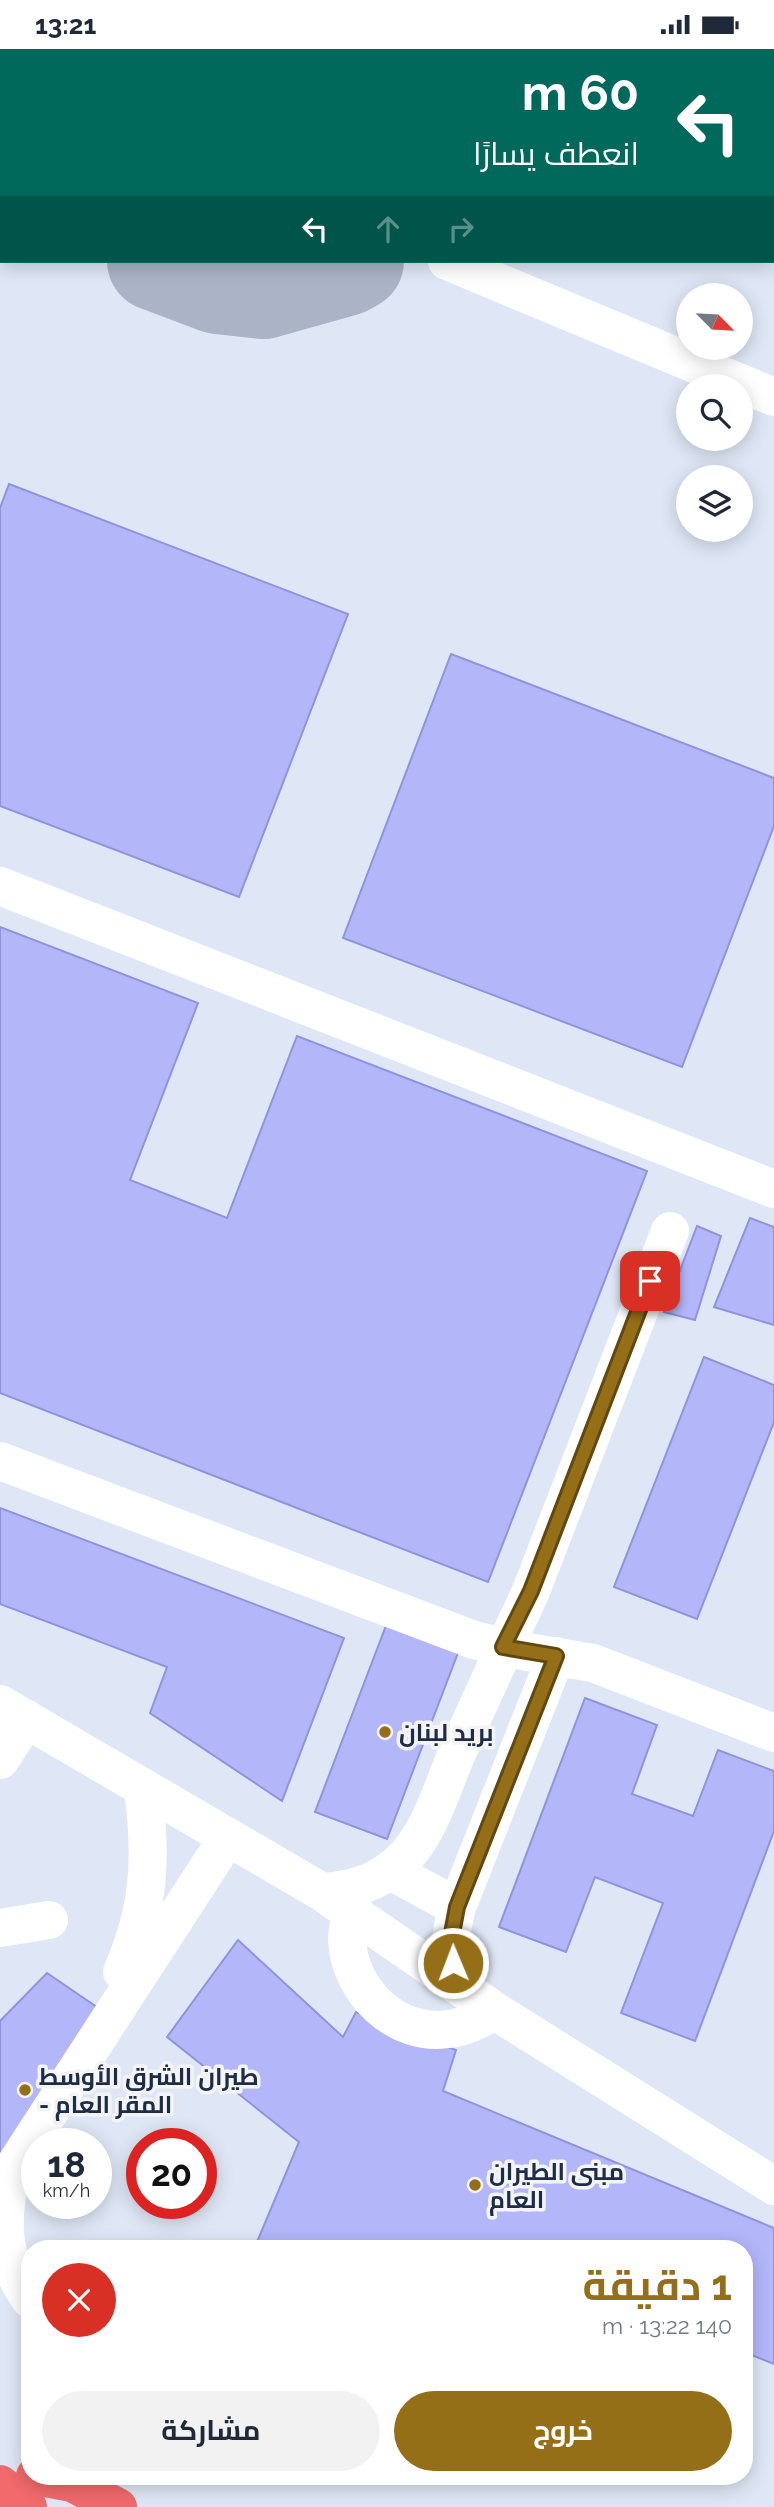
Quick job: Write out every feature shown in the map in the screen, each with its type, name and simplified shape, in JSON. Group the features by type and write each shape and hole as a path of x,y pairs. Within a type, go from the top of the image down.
{"highway":[{"path":"0,2479 21,2477"},
{"path":"0,2484 28,2507"},
{"path":"76,2485 118,2507"}],"lane":[{"path":"452,263 774,397"},
{"path":"0,887 774,1189"},
{"path":"336,1902 346,1890 370,1883 391,1871 418,1841 535,1581 670,1231"},
{"path":"0,1461 461,1635 503,1647 611,1669 774,1733"},
{"path":"483,2002 460,1980 453,1963 450,1944 457,1907 556,1656"},
{"path":"0,1760 14,1712 336,1902 483,2002 774,2186"},
{"path":"35,2128 55,2084 116,1986 136,1939 148,1876 149,1838 143,1788"},
{"path":"37,2128 228,1837"},
{"path":"391,1871 457,1907"},
{"path":"336,1902 347,1937 351,1963 360,1986 376,2006 398,2021 422,2028 448,2030 473,2023 483,2002"},
{"path":"0,1928 48,1920"},
{"path":"21,2156 4,2197 2,2227 7,2257 21,2288"}],"building":[{"path":"9,484 348,614 239,897 0,806 0,508"},
{"path":"451,654 774,778 774,826 682,1067 343,938"},
{"path":"0,927 198,1003 130,1180 227,1218 297,1036 647,1171 488,1582 0,1393"},
{"path":"750,1218 774,1227 774,1325 714,1307"},
{"path":"697,1226 721,1236 695,1320 664,1312"},
{"path":"704,1357 774,1385 774,1422 697,1619 614,1587"},
{"path":"0,1508 344,1638 282,1801 150,1713 167,1667 0,1604"},
{"path":"387,1623 459,1650 387,1839 315,1812"},
{"path":"585,1698 657,1725 632,1794 693,1816 718,1750 774,1771 774,1831 695,2041 621,2013 663,1903 595,1877 566,1952 499,1927"},
{"name":"مبنى الطيران العام","path":"238,1940 343,2037 356,2012 456,2050 443,2091 774,2228 774,2364 753,2356 753,2240 258,2240 299,2142 167,2037"},
{"name":"طيران الشرق الأوسط - المقر العام","path":"47,1973 107,2014 0,2160 0,2021"}],"taxiway":[{"path":"162,263 218,284 263,289 350,263"}],"place":[{"name":"بريد لبنان","path":"385,1732"},
{"name":"طيران الشرق الأوسط - المقر العام","path":"25,2090"},
{"name":"مبنى الطيران العام","path":"475,2185"}],"route":[{"path":"453,1963 450,1944 457,1907 556,1656 503,1647 531,1591 650,1281"}]}
